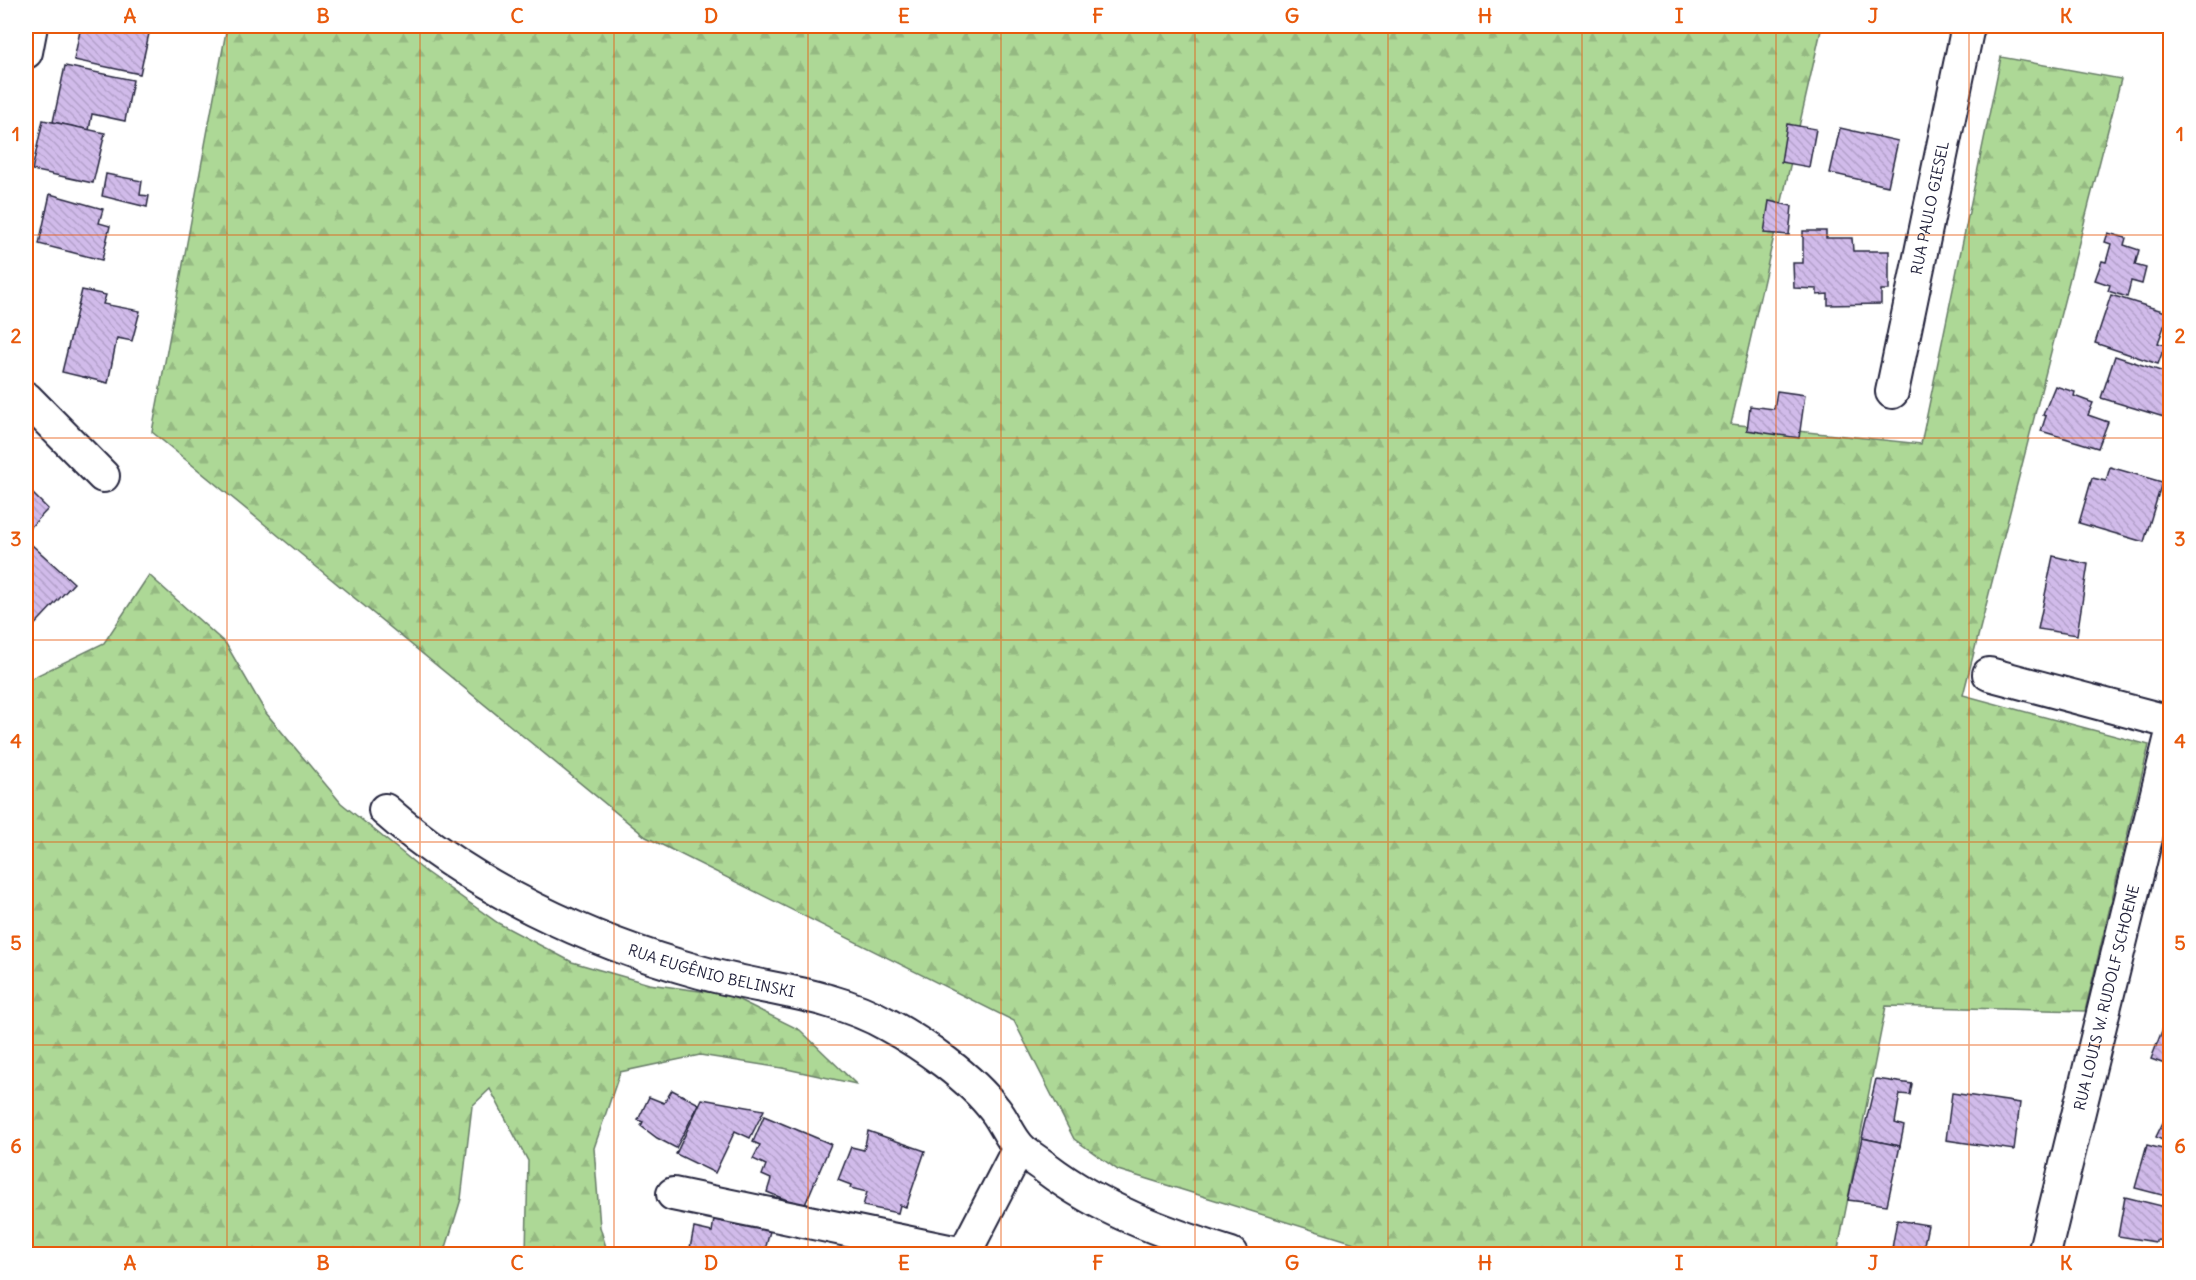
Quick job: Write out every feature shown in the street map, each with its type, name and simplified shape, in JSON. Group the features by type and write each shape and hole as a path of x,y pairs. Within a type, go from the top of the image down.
{"street":[{"path":"26,52 31,26"},
{"name":"RUA PAULO GIESEL","path":"1892,392 1968,26"},
{"path":"26,398 103,476"},
{"path":"1989,675 2170,722"},
{"name":"RUA LOUIS W. RUDOLF SCHOENE","path":"2044,1254 2170,740"},
{"name":"RUA EUGÊNIO BELINSKI","path":"385,810 419,840 465,871 554,917 636,952 702,973 802,993 850,1006 888,1025 965,1080 994,1109 1019,1148"},
{"path":"673,1194 963,1254 1019,1148 1078,1192 1131,1219 1231,1254"}],"green space":[{"path":"227,26 1822,26 1731,424 1921,444 2001,57 2121,79 1963,695 2149,745 2085,1011 1886,1006 1837,1254 1390,1254 1118,1170 1074,1139 1014,1021 646,837 152,432"},
{"path":"149,575 226,644 266,713 341,803 426,872 498,923 572,962 649,984 729,995 800,1030 856,1084 782,1068 700,1055 620,1072 594,1148 600,1227 608,1254 526,1254 528,1161 490,1089 472,1106 461,1199 444,1254 26,1254 28,965 26,960 26,674 32,678 104,643"}],"building":[{"path":"81,26 133,26 150,29 140,74 74,60"},
{"path":"65,66 133,80 125,121 92,114 89,130 53,122"},
{"path":"43,120 105,133 93,183 32,170"},
{"path":"1787,124 1816,129 1809,167 1781,162"},
{"path":"1840,128 1898,141 1888,186 1830,173"},
{"path":"106,174 142,181 140,195 149,196 147,207 102,196"},
{"path":"50,194 103,209 99,223 110,226 102,260 39,244"},
{"path":"1769,201 1792,206 1789,235 1764,233"},
{"path":"1803,231 1826,231 1826,238 1852,238 1853,251 1889,251 1889,290 1881,290 1881,304 1828,305 1828,294 1817,295 1817,289 1794,288 1793,263 1803,263"},
{"path":"2108,233 2126,238 2124,245 2139,250 2135,265 2146,268 2142,284 2131,281 2127,297 2108,291 2110,285 2095,280 2102,261 2106,262 2111,244 2105,242"},
{"path":"82,290 106,295 103,304 140,311 132,341 117,338 108,383 62,372"},
{"path":"2111,295 2169,313 2158,343 2165,345 2158,364 2095,343"},
{"path":"2115,356 2170,374 2170,398 2164,417 2101,398"},
{"path":"2055,386 2075,392 2074,396 2093,403 2088,415 2108,422 2098,448 2041,431 2046,416 2043,415"},
{"path":"1777,391 1805,395 1799,438 1747,430 1750,406 1774,409"},
{"path":"2110,467 2162,482 2144,542 2079,523 2092,478 2106,481"},
{"path":"26,487 48,509 26,532"},
{"path":"32,545 74,583 27,633 26,553"},
{"path":"2053,556 2088,564 2077,635 2038,629"},
{"path":"2170,1010 2170,1066 2151,1059"},
{"path":"1876,1079 1912,1084 1910,1095 1900,1094 1895,1123 1904,1126 1900,1146 1862,1138"},
{"path":"672,1090 699,1104 676,1148 657,1138 641,1126 643,1122 638,1120 649,1097 664,1103"},
{"path":"1952,1093 2020,1103 2014,1150 1946,1140"},
{"path":"702,1099 764,1110 750,1138 735,1131 715,1173 676,1154"},
{"path":"2170,1108 2170,1144 2156,1137"},
{"path":"764,1116 831,1144 804,1207 767,1192 771,1179 762,1175 766,1165 753,1159 760,1145 753,1142"},
{"path":"868,1131 925,1151 906,1207 900,1205 898,1213 863,1206 867,1192 850,1188 851,1185 838,1180 851,1147 864,1150"},
{"path":"1862,1138 1900,1146 1887,1205 1848,1200"},
{"path":"2147,1145 2170,1151 2170,1197 2135,1188"},
{"path":"2125,1197 2170,1208 2170,1241 2156,1240 2156,1242 2118,1236"},
{"path":"714,1219 770,1231 764,1254 707,1254 707,1251 690,1248 694,1228 712,1232"},
{"path":"1897,1220 1928,1225 1922,1254 1891,1254"},
{"path":"2100,1251 2121,1254 2099,1254"}]}
